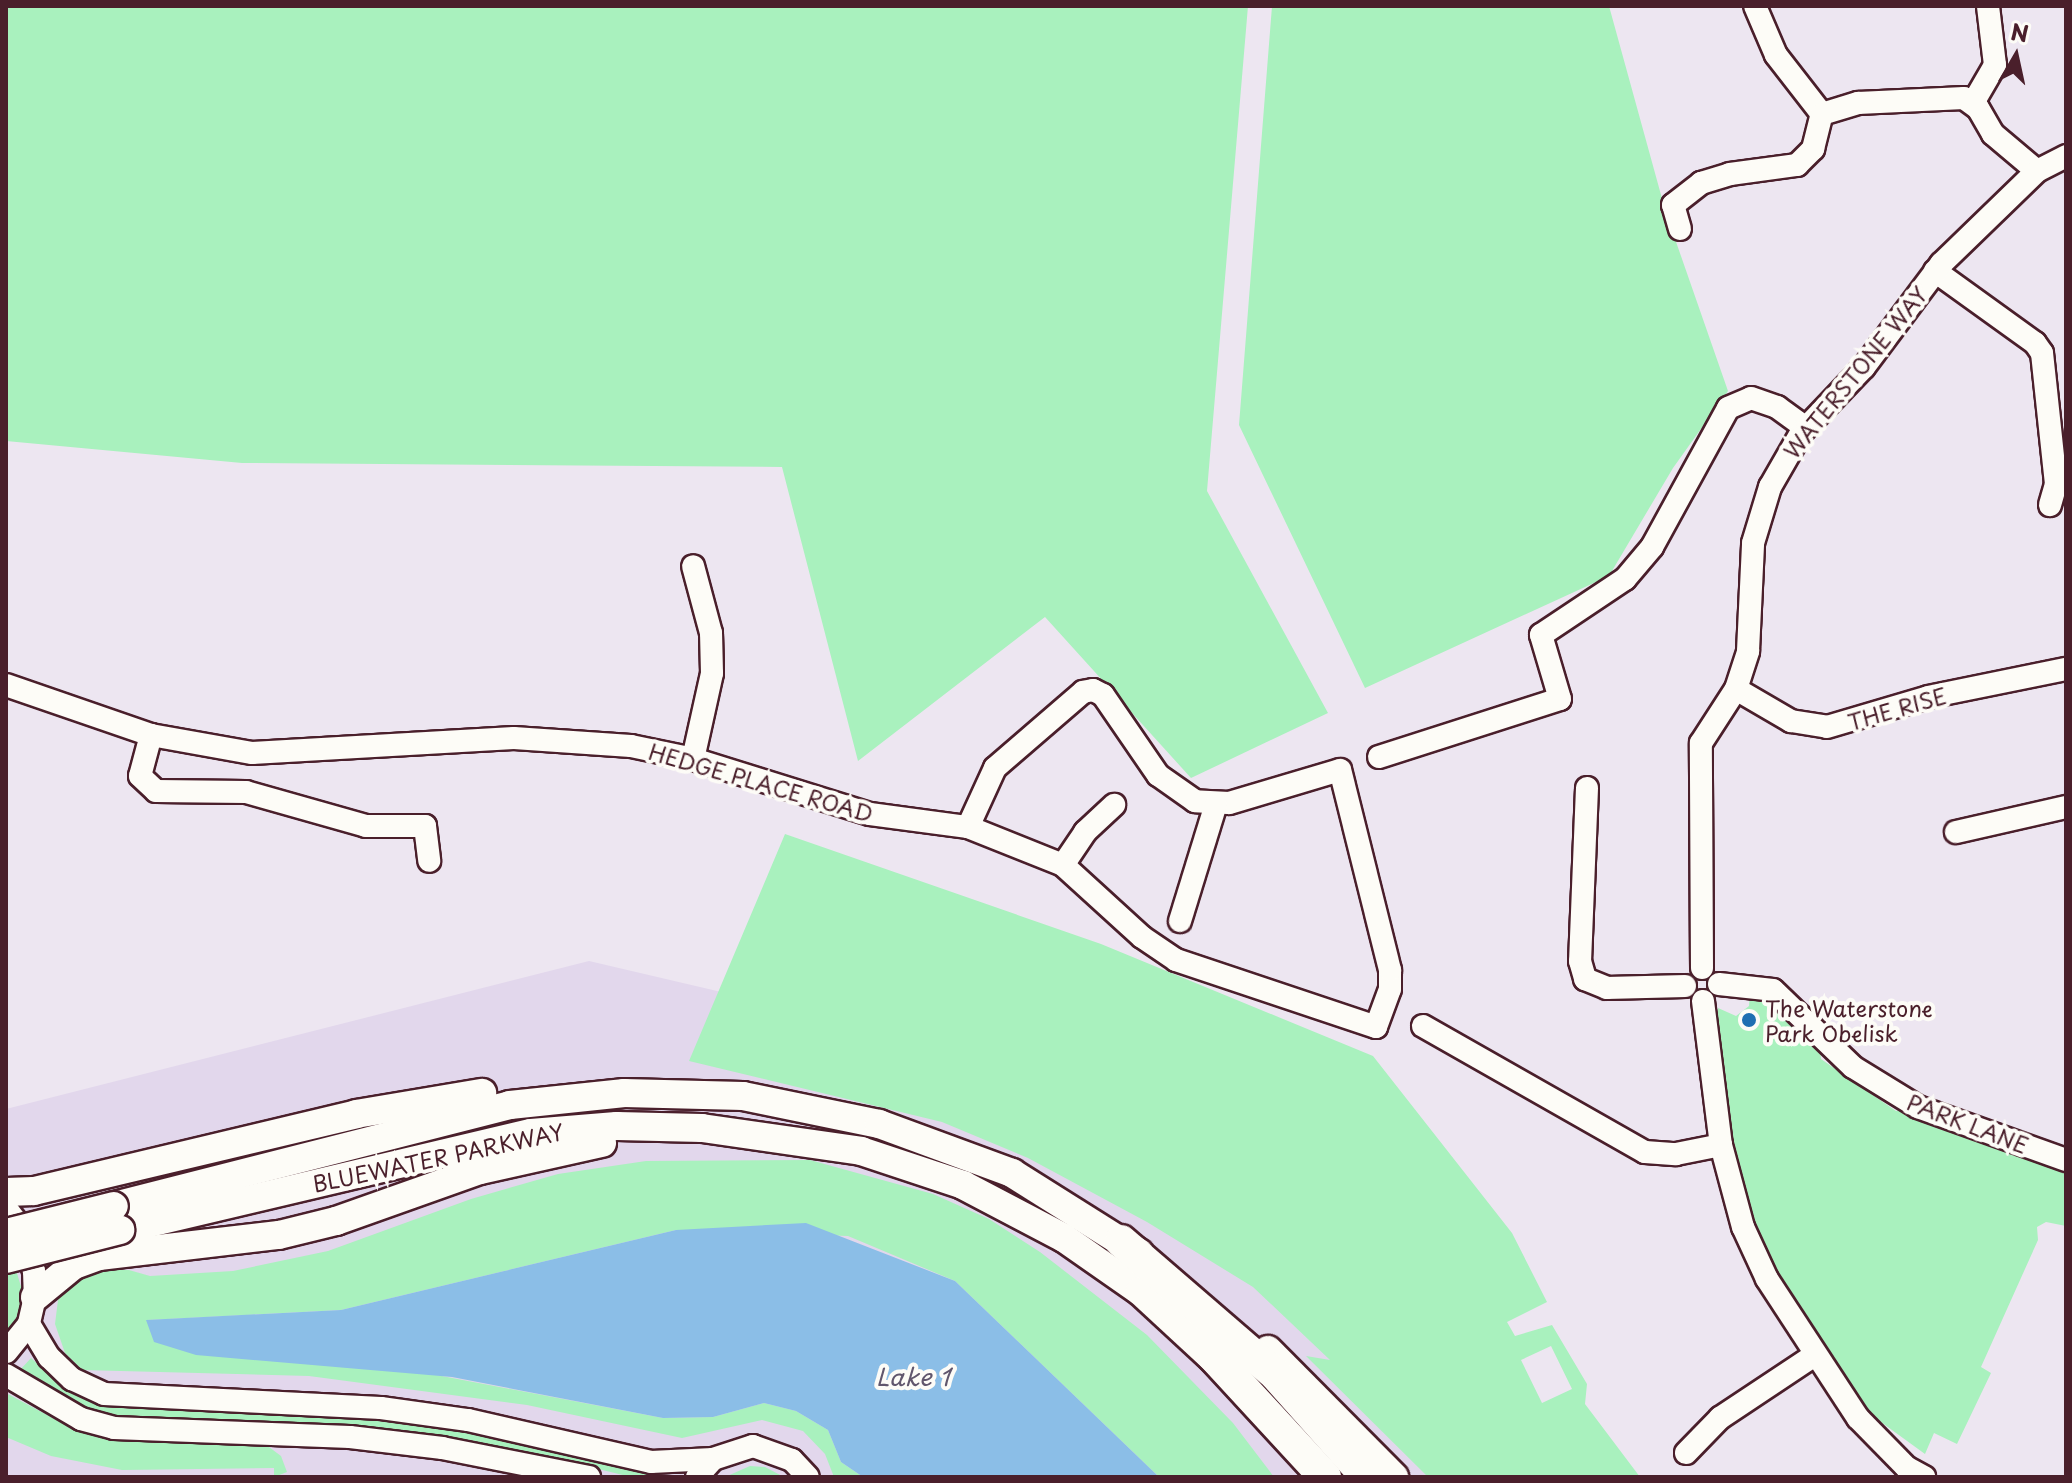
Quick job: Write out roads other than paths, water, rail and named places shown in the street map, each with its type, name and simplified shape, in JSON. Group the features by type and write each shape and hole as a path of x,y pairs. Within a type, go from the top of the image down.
{"main road":[{"path":"1121,1241 1276,1375 1367,1477"},
{"path":"1205,1347 1325,1477"}],"street":[{"path":"1680,229 1673,205 1701,183 1735,173 1793,167 1805,160 1816,143 1822,114 1776,55 1755,6"},
{"path":"1973,103 1994,71 1988,6"},
{"path":"1822,114 1858,103 1958,97 1973,103 1993,134 2037,171"},
{"name":"WATERSTONE WAY","path":"1702,968 1701,743 1736,689 1752,632 1751,563 1759,514 1805,427 1864,367 1935,271 2037,171 2066,156"},
{"path":"1935,271 2035,343 2042,353 2056,484 2050,505"},
{"path":"1379,757 1560,699 1541,635 1625,579 1652,547 1728,408 1751,398 1777,407 1805,427"},
{"path":"693,566 711,633 712,673 693,759"},
{"name":"THE RISE","path":"1736,689 1791,721 1827,727 1928,697 2066,669"},
{"name":"HEDGE PLACE ROAD","path":"6,685 151,735 252,753 443,739 571,738 693,759 870,814 968,827 1063,865 1142,937 1176,960 1376,1027 1390,989 1390,970 1340,770 1216,804"},
{"path":"968,827 995,768 1083,692 1093,690 1103,695 1158,775 1180,795 1216,804 1180,921"},
{"path":"151,735 140,776 156,791 246,792 366,826 425,826 429,861"},
{"path":"1587,788 1580,971 1594,986 1607,988 1685,986"},
{"path":"1063,865 1085,832 1114,805"},
{"path":"1956,832 2066,807"},
{"path":"1702,968 1715,974 1719,984 1713,998 1703,1001 1689,995 1685,986 1692,971 1702,968"},
{"name":"PARK LANE","path":"1719,984 1758,984 1773,990 1853,1067 1918,1107 2066,1160"},
{"path":"1703,1001 1721,1145 1743,1227 1767,1279 1815,1355 1879,1443 1924,1477"},
{"path":"1423,1026 1645,1152 1676,1154 1721,1145"},
{"path":"6,1192 34,1191 356,1114 520,1088 588,1085 743,1096"},
{"name":"BLUEWATER PARKWAY","path":"6,1259 117,1218 510,1105 624,1093 743,1096 879,1124 1012,1173 1212,1303 1300,1376 1394,1477"},
{"name":"BLUEWATER PARKWAY","path":"6,1233 117,1218 531,1133 617,1126 702,1128 861,1151 963,1185 1064,1238 1140,1291 1205,1347 1303,1477"},
{"path":"6,1352 32,1310 74,1265 99,1256 279,1235 552,1152 702,1128"},
{"path":"6,1208 18,1224 34,1271 32,1310 49,1357 72,1379 104,1394 381,1408 468,1420 651,1462 713,1459"},
{"path":"1686,1453 1720,1418 1815,1355"},
{"path":"6,1375 81,1419 114,1428 350,1437 442,1448 589,1477"},
{"path":"697,1477 713,1459 732,1449 763,1448 792,1460 808,1477"}],"water":[{"name":"Lake 1","path":"806,1223 955,1281 1159,1477 863,1477 841,1462 828,1430 796,1411 764,1403 713,1417 663,1418 452,1377 196,1355 154,1342 146,1320 341,1310 676,1230"}],"place":[{"name":"The Waterstone Park Obelisk","path":"1749,1020"}]}
